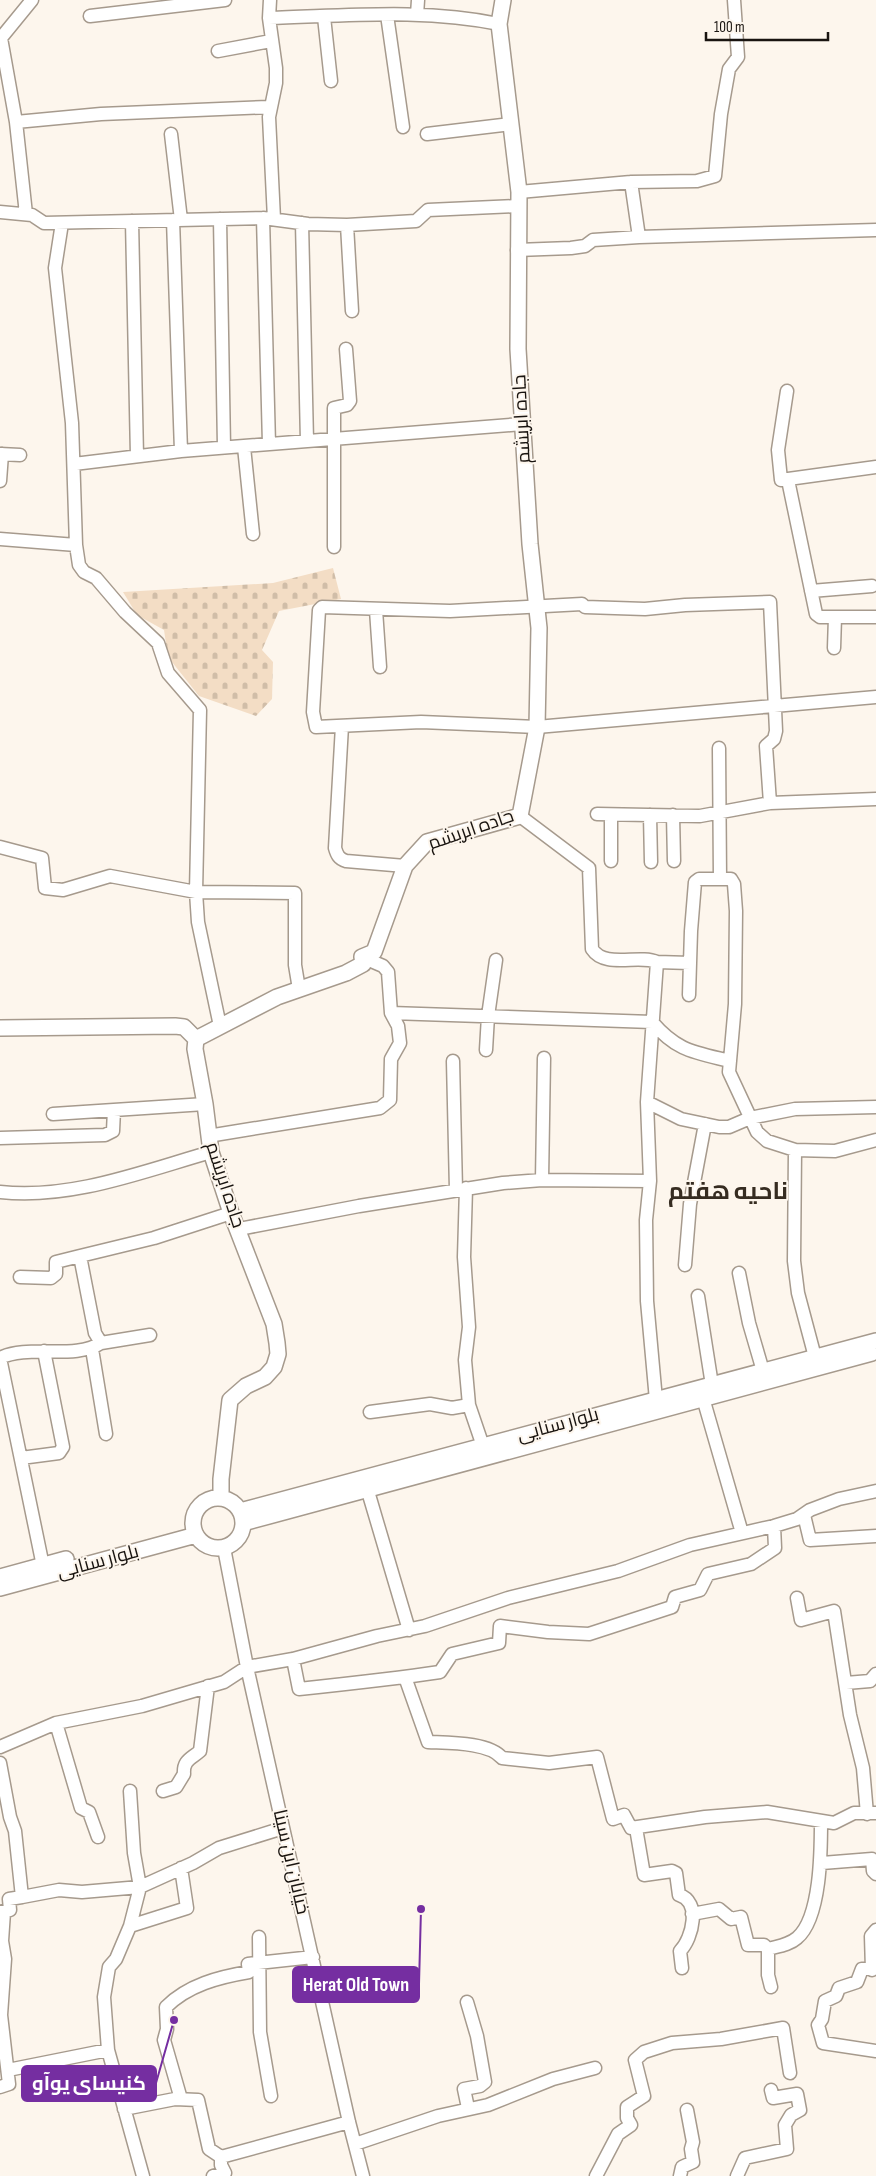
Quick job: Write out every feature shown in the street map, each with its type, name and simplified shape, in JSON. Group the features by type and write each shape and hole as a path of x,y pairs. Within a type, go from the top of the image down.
{"main road":[{"name":"جاده ابریشم","path":"221,1498 220,1479 230,1400 246,1386 265,1377 274,1367 278,1354 274,1324 231,1213 211,1152 205,1104 194,1049 196,1039 299,989 346,973 364,964 362,956 374,952 405,866 427,842 520,816 537,727 540,670 537,606 530,544 522,424 517,250 518,199 499,24 503,0"},
{"path":"0,1028 175,1026 184,1027 196,1039"},
{"name":"بلوار سنایی","path":"242,1517 367,1488 656,1400 876,1341"},
{"name":"بلوار سنایی","path":"242,1517 484,1451 703,1398 876,1351"},
{"path":"221,1498 232,1502 242,1517 240,1536 236,1541 224,1548 205,1545 194,1531 195,1513 203,1503 221,1498"},
{"name":"بلوار سنایی","path":"0,1577 194,1531"},
{"name":"بلوار سنایی","path":"0,1588 194,1531"}],"street":[{"path":"26,214 16,122 5,86 1,38 32,0"},
{"path":"90,16 225,0"},
{"path":"269,444 269,107 276,83 276,68 269,18 270,0"},
{"path":"417,15 418,0"},
{"path":"0,212 26,214 44,223 268,218 302,224 347,225 416,221 428,210 631,182 697,181 715,176 721,114 729,69 738,57 734,0"},
{"path":"269,18 387,15 462,16 499,24"},
{"path":"387,15 403,127"},
{"path":"324,17 331,81"},
{"path":"218,51 271,41"},
{"path":"16,122 101,114 269,107"},
{"path":"427,134 511,124"},
{"path":"171,134 177,220 181,451"},
{"path":"631,182 639,237"},
{"path":"220,219 224,447"},
{"path":"132,221 137,456"},
{"path":"62,223 55,268 72,423 76,545 80,565 84,572 96,578 124,612 158,643 168,673 200,710 196,892 198,922 220,1026"},
{"path":"302,224 307,441"},
{"path":"347,225 352,310"},
{"path":"517,250 571,248 585,246 593,240 639,237 876,230"},
{"path":"334,547 334,408 347,405 350,401 346,349"},
{"path":"787,391 778,450 781,480 876,467"},
{"path":"74,464 224,447 244,447 522,424"},
{"path":"244,447 253,534"},
{"path":"0,481 1,454 20,455"},
{"path":"788,480 816,614 820,618 876,616"},
{"path":"0,539 76,545"},
{"path":"811,591 872,586"},
{"path":"770,803 766,746 774,739 776,731 774,706 770,602 685,605 645,609 585,607 582,604 450,611 322,607 319,610 314,673 315,725 320,727 458,722 537,727 774,706 876,697"},
{"path":"376,610 380,667"},
{"path":"834,617 834,648"},
{"path":"342,726 334,848 337,855 340,859 346,861 405,866"},
{"path":"719,748 721,812 720,879"},
{"path":"597,814 700,816 770,803 876,799"},
{"path":"611,815 611,861"},
{"path":"650,815 651,862"},
{"path":"673,815 674,861"},
{"path":"520,816 589,868 592,949 596,955 607,959 690,963"},
{"path":"0,848 42,858 45,888 63,890 110,876 196,892 294,893 295,965 299,989"},
{"path":"689,995 695,882 699,879 733,880 736,911 735,1004 729,1072 757,1132 767,1141 794,1150 835,1151 876,1140"},
{"path":"208,1136 380,1108 388,1104 390,1100 391,1059 400,1043 398,1026 391,1013 388,972 383,966 362,956"},
{"path":"486,1050 488,1016 496,960"},
{"path":"656,1400 647,1300 646,1220 650,1181 647,1102 657,962"},
{"path":"391,1013 652,1022 664,1036 678,1046 730,1061"},
{"path":"542,1180 544,1058"},
{"path":"453,1061 469,1327 465,1360 469,1405 484,1451"},
{"path":"647,1102 681,1119 730,1127 750,1118 795,1109 876,1107"},
{"path":"53,1114 205,1104"},
{"path":"0,1138 106,1136 113,1132 114,1110"},
{"path":"685,1265 690,1204 705,1124"},
{"path":"794,1150 794,1261 798,1293 815,1357"},
{"path":"0,1192 34,1194 90,1185 211,1152"},
{"path":"238,1229 461,1189 542,1180 650,1181"},
{"path":"20,1277 51,1278 56,1274 56,1262 154,1238 231,1213"},
{"path":"80,1256 97,1346 106,1434"},
{"path":"740,1273 749,1323 763,1371"},
{"path":"698,1296 712,1385"},
{"path":"43,1566 0,1358 2,1356 97,1346 150,1334"},
{"path":"21,1458 59,1453 63,1447 44,1351"},
{"path":"703,1398 742,1533"},
{"path":"370,1412 430,1404 452,1408 469,1405"},
{"path":"367,1488 409,1630"},
{"path":"0,1747 56,1723 142,1706 224,1682 247,1667 293,1659 377,1636 409,1630 471,1612 508,1598 618,1571 690,1545 774,1526 839,1499 876,1491"},
{"path":"804,1515 810,1540 876,1536"},
{"path":"293,1659 299,1690 405,1678 440,1672 452,1654 498,1642 500,1626 548,1632 589,1634 672,1608 675,1597 700,1590 708,1574 751,1564 775,1548 774,1526"},
{"name":"خیابان ابن سینا","path":"224,1548 247,1667 349,2122 363,2176"},
{"path":"405,1678 428,1742 463,1744 497,1752 502,1758 549,1763 597,1757 613,1819 624,1815 631,1828 705,1817 767,1812 834,1823 854,1813 872,1814 850,1714 834,1610 801,1620 797,1598"},
{"path":"846,1683 870,1680 876,1674"},
{"path":"164,1791 176,1787 184,1774 186,1761 200,1751 208,1686"},
{"path":"56,1723 81,1808 89,1812 98,1836"},
{"path":"0,1763 10,1817 15,1832 22,1896"},
{"path":"130,1792 134,1853 140,1886 130,1926 116,1959 109,1967 104,1992 108,2050 143,2176"},
{"path":"768,1949 789,1944 799,1936 811,1915 822,1863 821,1821"},
{"path":"0,2087 9,2084 8,2070 5,2064 1,2015 4,1959 2,1912 10,1910 9,1899 59,1890 82,1892 140,1886 181,1868 219,1848 283,1828"},
{"path":"636,1828 644,1875 666,1871 676,1872 679,1895 686,1899 692,1914 692,1929 688,1943 680,1951 682,1968"},
{"path":"822,1863 872,1859 873,1871 876,1874"},
{"path":"130,1926 187,1908 181,1868"},
{"path":"692,1914 719,1908 731,1919 742,1917 748,1945 764,1945 768,1949 768,1975 771,1987"},
{"path":"876,1930 871,1936 874,1969 862,1969 857,1982 839,1988 836,1996 824,2001 822,2019 818,2025 824,2043 876,2051"},
{"path":"259,1937 260,2032 271,2096"},
{"path":"181,2099 164,2040 167,2030 166,2007 180,1994 198,1984 249,1972 248,1964 312,1957"},
{"path":"467,2002 477,2036 485,2082 480,2086 464,2089 468,2108"},
{"path":"596,2176 618,2134 632,2125 627,2118 627,2107 644,2096 635,2060 644,2052 672,2043 721,2039 783,2028 790,2073"},
{"path":"8,2070 108,2050"},
{"path":"355,2144 402,2127 488,2104 553,2080 595,2068"},
{"path":"737,2176 745,2158 787,2149 785,2126 790,2115 800,2110 798,2094 772,2098 771,2090"},
{"path":"124,2109 181,2099 198,2100 209,2150 221,2156 349,2122"},
{"path":"680,2176 682,2167 694,2162 691,2149 693,2142 687,2110"},
{"path":"221,2156 222,2175"}],"green space":[{"path":"333,568 341,599 279,611 262,650 273,662 272,699 256,716 199,696 168,657 164,630 137,615 123,592 273,583"}],"place":[{"name":"Herat Old Town","path":"421,1909"},
{"name":"کنیسای یوآو","path":"174,2020"}],"district":[{"name":"ناحیه هفتم","path":"728,1191"}]}
